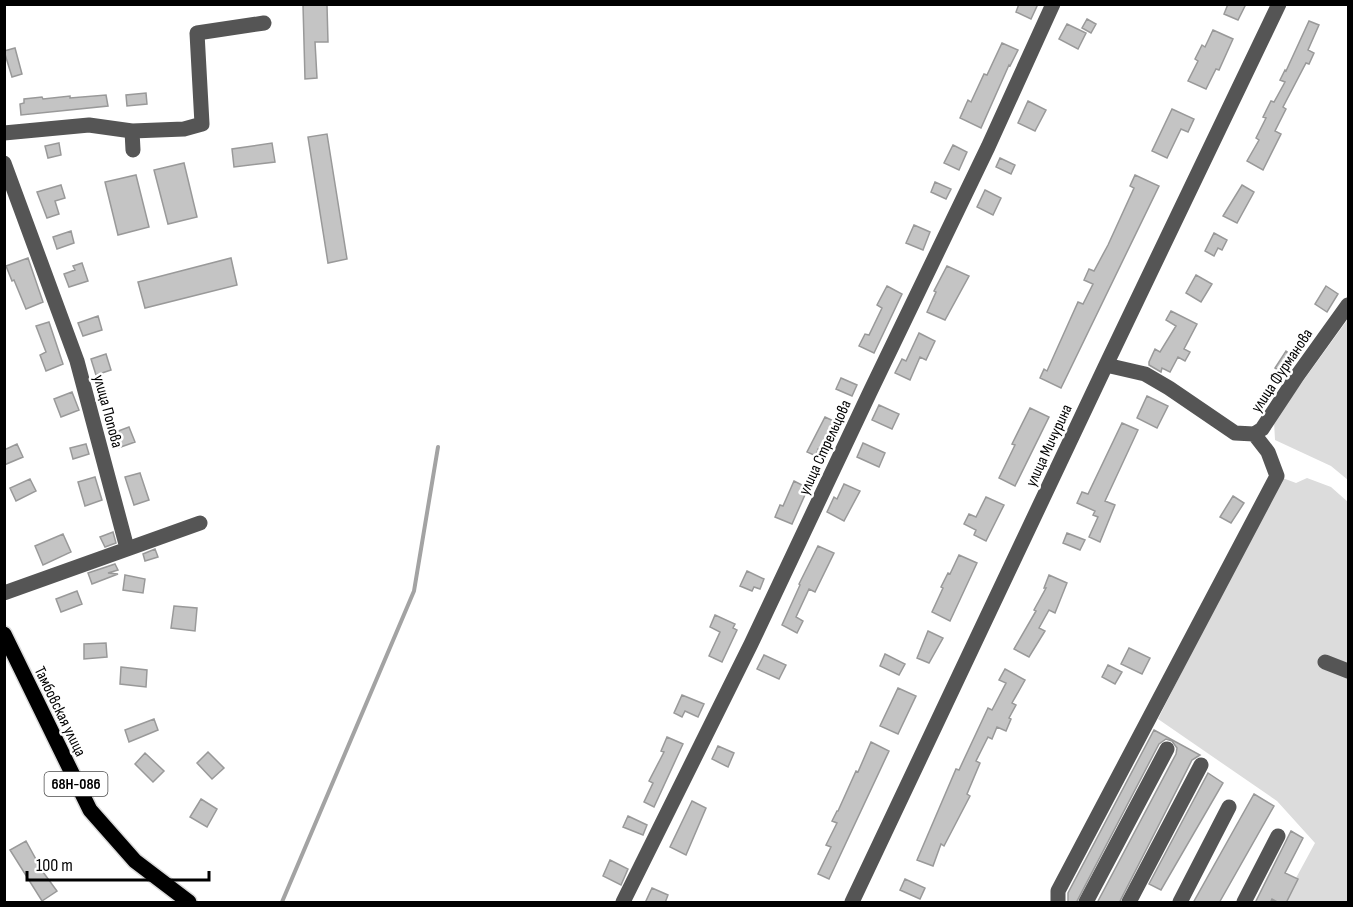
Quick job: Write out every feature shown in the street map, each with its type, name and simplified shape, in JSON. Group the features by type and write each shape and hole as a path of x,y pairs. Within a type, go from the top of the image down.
{"main road":[{"name":"Тамбовская улица","path":"4,634 90,810 135,861 189,903"}],"street":[{"name":"улица Стрельцова","path":"623,903 751,644 988,147 1053,4"},
{"name":"улица Мичурина","path":"852,903 1106,364 1279,4"},
{"path":"4,133 89,125 132,130 184,129 202,124 197,33 264,23"},
{"path":"132,130 133,150"},
{"name":"улица Попова","path":"4,163 77,361 127,548"},
{"name":"улица Фурманова","path":"1106,364 1145,374 1235,433 1254,435 1262,429 1348,305"},
{"path":"1058,903 1058,891 1277,476 1268,452 1254,435"},
{"path":"4,593 200,523"},
{"path":"1325,662 1348,671"},
{"path":"1086,903 1167,748"},
{"path":"1129,903 1201,765"},
{"path":"1180,903 1229,807"},
{"path":"1244,903 1278,836"}],"shaded area":[{"path":"1348,319 1348,480 1331,466 1275,440 1274,421"},
{"path":"1280,477 1296,483 1307,478 1331,487 1348,502 1348,902 1283,902 1315,843 1277,801 1158,719"}],"building":[{"path":"1019,4 1038,4 1031,19 1016,12"},
{"path":"1228,4 1246,4 1238,20 1224,14"},
{"path":"303,5 327,5 328,42 315,42 317,78 305,79"},
{"path":"1087,19 1096,24 1091,33 1082,28"},
{"path":"1309,21 1319,25 1308,50 1314,53 1309,64 1306,63 1283,107 1286,109 1275,131 1281,134 1263,170 1247,161 1259,140 1256,138 1266,118 1263,117 1285,82 1280,80"},
{"path":"1067,24 1086,33 1078,49 1059,39"},
{"path":"1213,30 1233,39 1219,70 1216,69 1206,89 1188,81 1198,61 1195,59 1202,45 1205,47"},
{"path":"1002,43 1018,50 981,128 960,118 968,100 971,102 984,74 987,75"},
{"path":"15,48 22,74 12,77 4,51"},
{"path":"146,93 147,104 127,106 126,95"},
{"path":"106,95 108,106 21,115 20,104 24,103 24,99"},
{"path":"1028,101 1046,110 1035,131 1018,123"},
{"path":"1172,109 1194,119 1188,132 1181,129 1167,158 1152,151"},
{"path":"327,134 347,259 328,263 308,137"},
{"path":"59,143 61,155 48,158 45,146"},
{"path":"272,143 275,162 234,167 232,149"},
{"path":"953,145 967,152 959,170 944,163"},
{"path":"1000,158 1015,165 1011,174 996,167"},
{"path":"184,163 197,217 168,224 154,170"},
{"path":"136,175 149,227 118,235 105,182"},
{"path":"1135,175 1159,186 1061,388 1040,378 1044,369 1047,371 1078,302 1083,304 1093,284 1084,280 1089,269 1094,271 1108,245 1134,188 1130,186"},
{"path":"935,182 951,189 946,199 931,192"},
{"path":"61,185 65,198 55,201 59,214 47,218 37,192"},
{"path":"1242,185 1254,192 1237,223 1223,216"},
{"path":"985,190 1001,198 993,215 977,207"},
{"path":"914,225 930,232 923,250 906,243"},
{"path":"71,231 74,243 57,249 53,237"},
{"path":"1214,233 1227,240 1222,250 1218,248 1214,256 1205,251"},
{"path":"28,258 43,302 26,309 6,266"},
{"path":"231,258 237,285 145,308 138,282"},
{"path":"82,263 88,281 69,287 64,274 75,270 73,266"},
{"path":"947,266 969,276 945,320 927,312 936,292 934,291"},
{"path":"1196,275 1212,284 1201,302 1186,293"},
{"path":"887,286 902,294 874,353 859,346 865,334 869,335 882,308 877,305"},
{"path":"1326,286 1338,294 1327,312 1315,304"},
{"path":"1171,311 1197,324 1184,349 1190,352 1185,361 1178,357 1170,372 1162,368 1161,372 1149,365 1149,362 1155,349 1160,352 1176,326 1166,320"},
{"path":"98,316 102,330 83,336 78,323"},
{"path":"49,322 63,364 46,371 40,355 46,352 36,326"},
{"path":"919,333 935,341 926,360 920,357 910,380 895,373 902,359 906,361"},
{"path":"1286,351 1296,358 1286,375 1275,368"},
{"path":"106,354 111,370 96,375 91,359"},
{"path":"841,378 857,385 852,396 836,389"},
{"path":"72,392 79,410 61,417 54,399"},
{"path":"1147,396 1168,406 1157,428 1137,418"},
{"path":"879,405 899,414 892,429 872,420"},
{"path":"1030,408 1049,417 1015,486 999,478 1015,445 1012,444"},
{"path":"825,417 840,424 826,453 818,449 816,456 807,452"},
{"path":"1122,423 1138,430 1105,501 1115,505 1100,542 1089,537 1098,517 1093,515 1095,511 1077,503 1082,492 1088,494"},
{"path":"129,427 135,442 118,448 113,433"},
{"path":"863,443 885,453 879,467 857,457"},
{"path":"17,444 23,457 4,465 4,450"},
{"path":"86,444 89,454 73,459 70,448"},
{"path":"140,473 149,500 134,505 125,477"},
{"path":"95,477 102,500 85,506 78,482"},
{"path":"30,479 36,491 16,501 10,488"},
{"path":"794,481 808,488 792,524 775,517 780,505 783,506"},
{"path":"844,484 860,491 844,521 827,512 834,497 837,499"},
{"path":"1233,496 1244,503 1231,523 1220,517"},
{"path":"986,497 1004,505 986,541 974,535 976,530 964,524 969,514 976,517"},
{"path":"113,532 116,543 105,547 100,537"},
{"path":"1067,533 1085,540 1080,550 1063,543"},
{"path":"63,534 71,552 43,565 35,546"},
{"path":"818,546 834,553 815,592 809,589 796,617 803,621 797,633 782,625"},
{"path":"155,549 158,557 145,561 143,554"},
{"path":"959,555 977,563 950,621 932,612 943,588 941,587"},
{"path":"115,564 118,570 108,573 118,574 92,584 88,573"},
{"path":"747,571 764,579 760,589 754,587 752,591 740,586"},
{"path":"125,575 145,579 143,593 123,590"},
{"path":"1049,575 1067,583 1055,613 1049,610 1039,628 1045,631 1029,657 1014,649 1036,611 1034,610 1046,588 1044,588"},
{"path":"77,591 82,604 61,612 56,599"},
{"path":"174,606 197,608 195,631 171,628"},
{"path":"715,615 735,624 733,628 737,630 722,662 709,656 720,632 710,627"},
{"path":"928,631 943,638 929,663 917,658"},
{"path":"106,643 107,657 84,659 84,644"},
{"path":"1129,648 1150,658 1142,674 1121,664"},
{"path":"885,654 905,664 899,675 880,666"},
{"path":"764,655 786,665 779,679 757,669"},
{"path":"1108,665 1122,672 1115,684 1102,677"},
{"path":"121,667 147,670 146,687 120,684"},
{"path":"1005,669 1025,680 1012,703 1016,705 1009,718 1011,719 1006,731 997,727 992,739 988,737 976,761 980,763 967,794 970,796 944,846 941,844 933,866 917,860 956,769 959,770 988,708 992,710 1006,683 999,680"},
{"path":"898,688 916,696 898,734 880,726"},
{"path":"682,695 704,704 698,717 685,711 682,717 674,713"},
{"path":"154,719 158,730 129,742 125,730"},
{"path":"1154,730 1200,755 1192,760 1119,903 1097,903 1176,754 1177,748 1172,741 1166,739 1159,744 1076,903 1068,903 1068,893"},
{"path":"667,737 683,744 654,807 644,802 653,783 649,781 664,752 661,751"},
{"path":"871,742 889,751 829,879 818,874 831,847 826,845 837,823 832,821"},
{"path":"718,746 734,753 728,767 712,759"},
{"path":"208,752 224,768 212,779 197,763"},
{"path":"145,753 164,771 153,782 135,764"},
{"path":"1208,773 1223,783 1161,890 1149,884"},
{"path":"1254,794 1274,806 1219,903 1193,903"},
{"path":"201,799 217,809 207,827 190,817"},
{"path":"692,801 706,808 686,855 670,847"},
{"path":"628,816 647,825 643,835 623,827"},
{"path":"1291,831 1303,838 1285,873 1298,879 1286,903 1279,903 1272,899 1270,903 1255,903"},
{"path":"26,841 43,872 57,891 42,901 10,850"},
{"path":"610,860 628,869 621,885 603,876"},
{"path":"905,879 925,888 920,899 900,890"},
{"path":"652,888 668,895 665,903 645,903"}],"waterway":[{"path":"282,902 414,591 438,447"}]}
